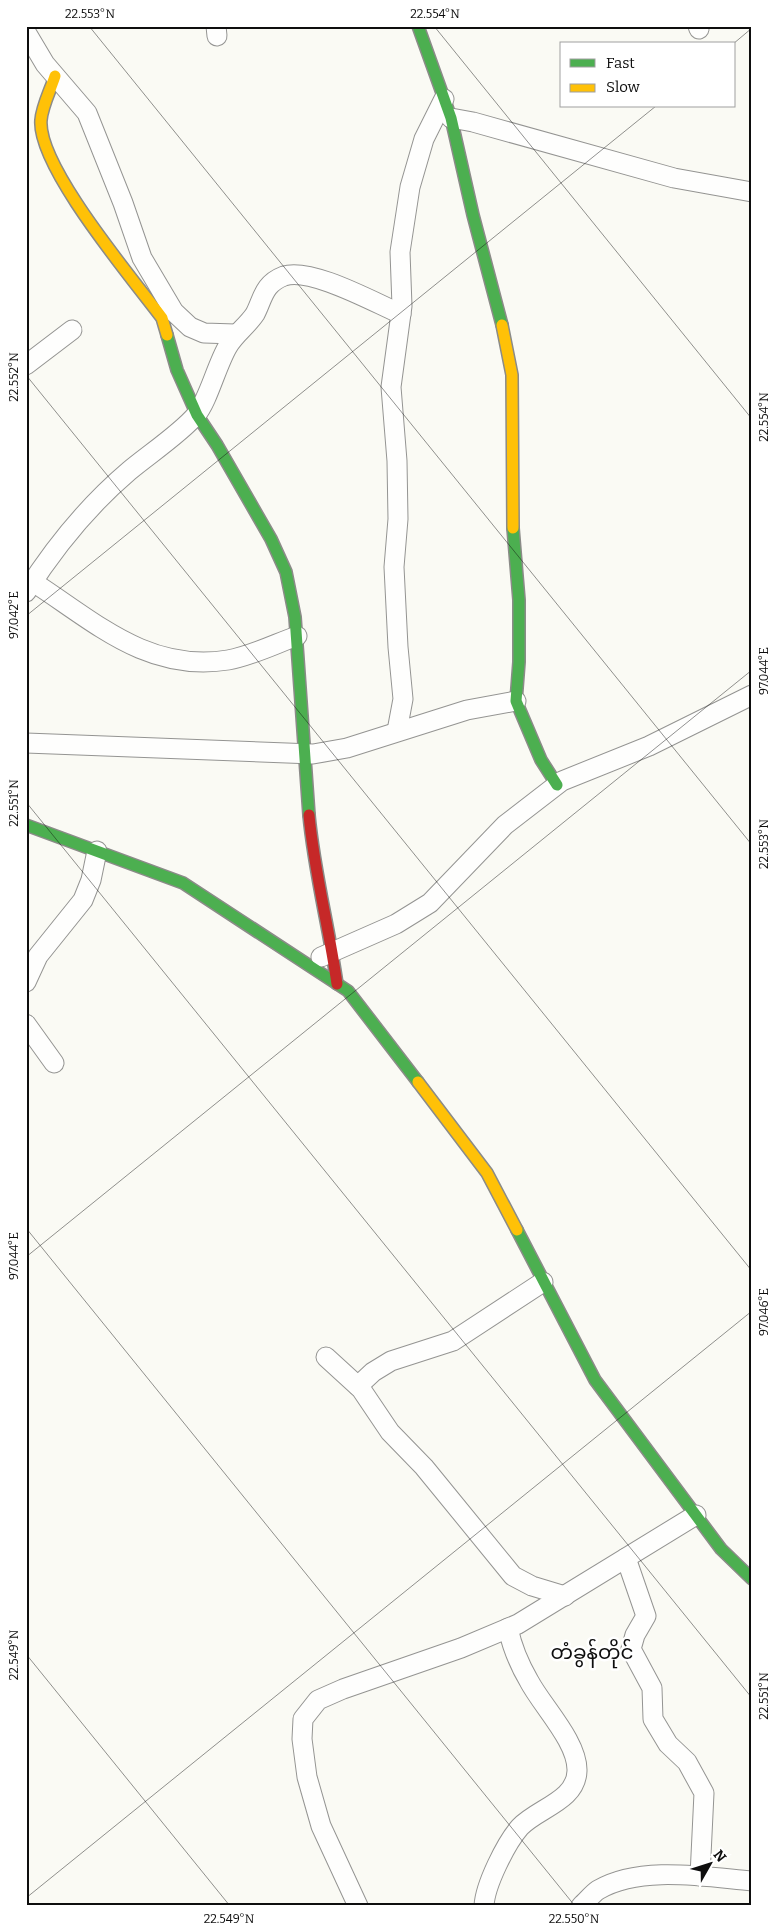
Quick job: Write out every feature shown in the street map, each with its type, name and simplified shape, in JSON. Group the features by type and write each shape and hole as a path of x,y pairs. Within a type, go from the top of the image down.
{"street":[{"path":"418,26 451,118 473,215 499,309 512,375 514,406 511,440 511,510 519,600 519,662 516,701 541,760 557,785"},
{"path":"26,32 44,64 87,113 142,258 174,312 190,327 204,333 235,334"},
{"path":"55,76 41,120 44,141 62,182 162,318 177,370 197,414 218,445 267,532 286,572 297,636 312,844 337,984"},
{"path":"397,732 403,699 394,567 398,520 397,461 391,387 401,314 400,252 410,187 424,138 444,99"},
{"path":"451,118 473,122 674,178 752,192"},
{"path":"297,636 230,660 205,662 153,655 106,632 29,587 43,565 101,498 128,472 197,414 235,334 255,314 261,295 273,283 284,276 297,275 322,279 401,314"},
{"path":"26,365 72,330"},
{"path":"303,962 333,954 396,924 430,903 505,825 557,785 604,763 649,746 752,695"},
{"path":"26,743 304,753 347,748 467,710 516,701"},
{"path":"26,825 183,883 348,991 487,1173 595,1380 721,1549 752,1579"},
{"path":"26,982 38,956 83,900 91,880 97,851"},
{"path":"26,1024 54,1063"},
{"path":"358,1386 373,1372 391,1361 453,1341 543,1282"},
{"path":"326,1357 358,1386 390,1432 424,1467 513,1576 532,1586 565,1596"},
{"path":"358,1906 321,1826 307,1778 302,1738 303,1719 318,1700 343,1689 429,1660 508,1628 565,1596 696,1515"},
{"path":"626,1558 646,1616 635,1635 631,1648 652,1688 653,1719 668,1744 688,1762 704,1793 700,1876"},
{"path":"484,1906 485,1893 512,1838 520,1826 565,1795 575,1783 577,1769 575,1757 568,1742 529,1682 512,1646 508,1628"},
{"path":"581,1906 598,1890 619,1881 638,1877 700,1876 752,1881"}],"traffic: fast":[{"path":"418,26 451,118 473,215 502,325"},
{"path":"167,335 177,370 197,415 217,445 271,539 286,572 295,617 309,815"},
{"path":"513,528 519,600 519,662 516,701 541,760 557,785"},
{"path":"26,825 183,883 348,991 418,1082"},
{"path":"517,1230 595,1380 721,1549 752,1579"}],"traffic: slow":[{"path":"55,76 41,120 44,140 54,165 109,250 162,318 167,335"},
{"path":"502,325 512,375 513,528"},
{"path":"418,1082 487,1173 517,1230"}],"traffic: jam":[{"path":"309,815 314,857 337,984"}],"district":[{"name":"တံခွန်တိုင်","path":"592,1652"}]}
